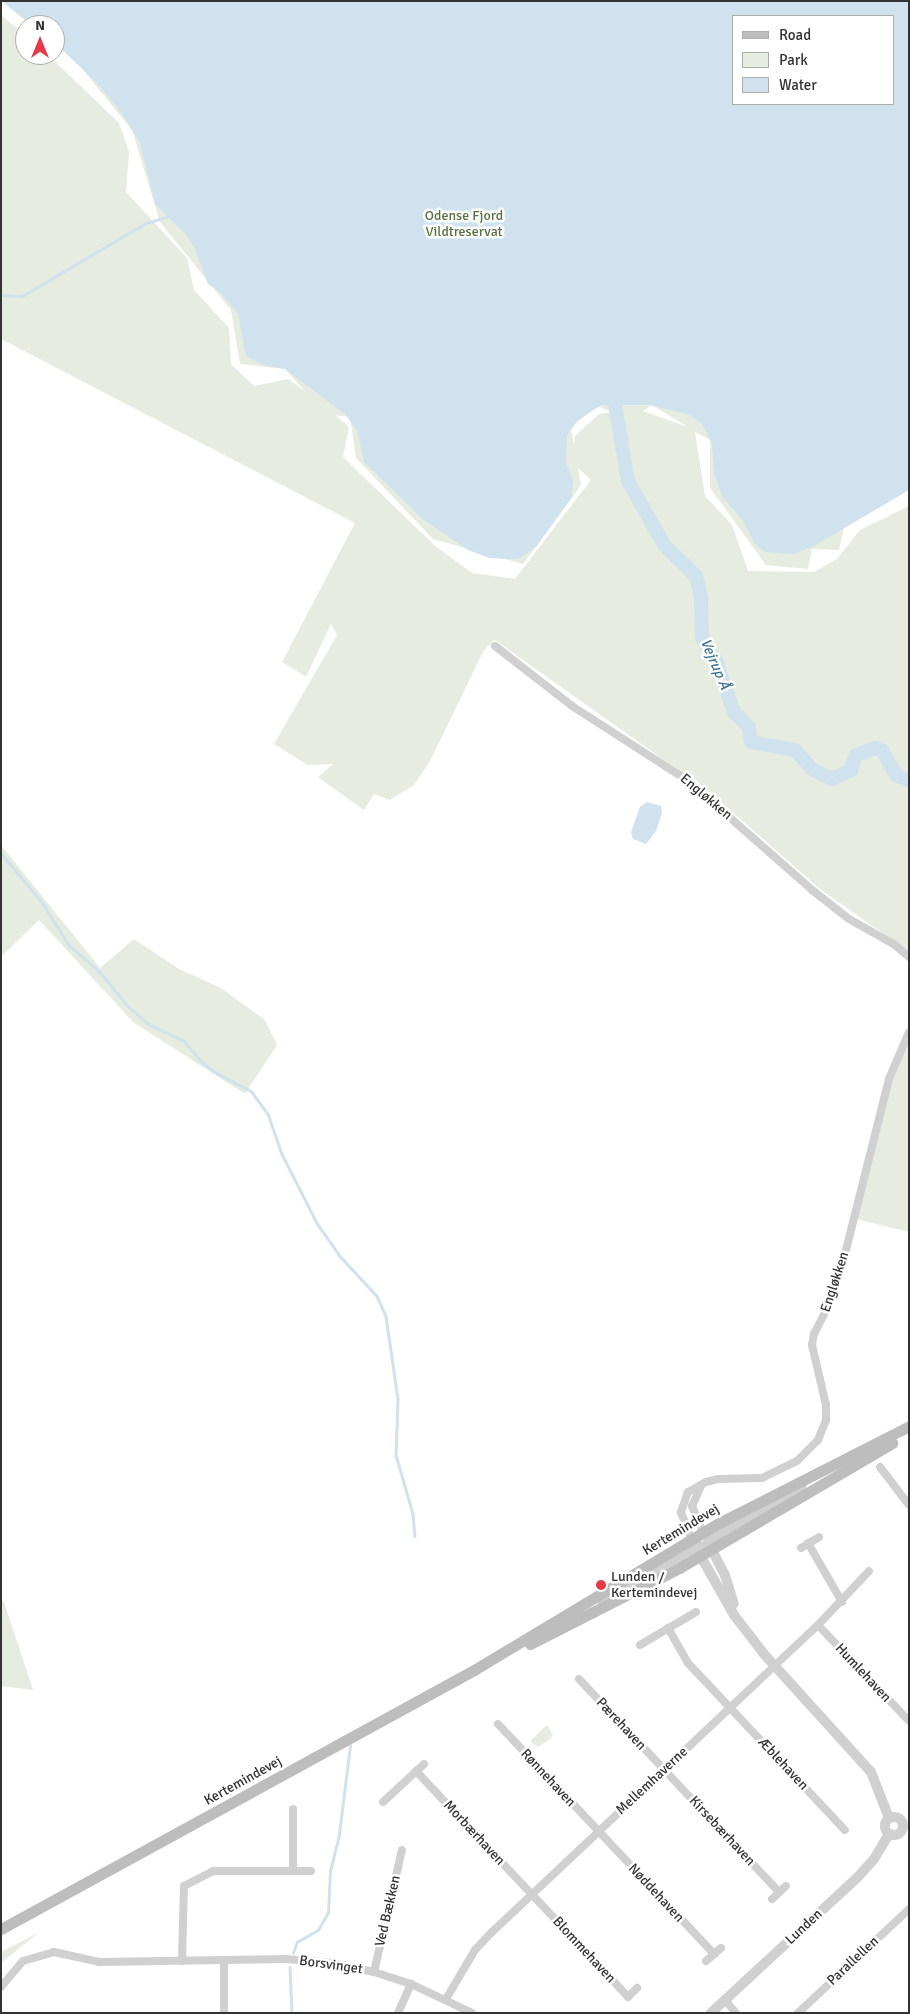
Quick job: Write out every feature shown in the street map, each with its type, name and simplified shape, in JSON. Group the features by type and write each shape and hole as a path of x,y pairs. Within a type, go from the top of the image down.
{"main road":[{"name":"Kertemindevej","path":"474,1670 566,1625 857,1453 909,1426"},
{"name":"Kertemindevej","path":"1,1929 26,1918 708,1541 909,1433"},
{"name":"Kertemindevej","path":"1,1936 26,1918"}],"street":[{"name":"Engløkken","path":"495,646 572,706 687,780 812,890 849,919 895,945 909,958"},
{"name":"Engløkken","path":"706,1482 762,1478 797,1461 818,1440 826,1420 826,1405 812,1345 814,1334 827,1311 839,1274 889,1079 909,1032"},
{"path":"880,1466 909,1505"},
{"path":"706,1482 697,1490 692,1506 741,1621"},
{"path":"706,1482 688,1492 682,1505 682,1521 696,1548 734,1615 741,1621 774,1666 864,1763 876,1782 889,1818"},
{"path":"819,1537 805,1546 842,1602"},
{"name":"Mellemhaverne","path":"446,1999 475,1950 598,1831 842,1602 869,1572"},
{"path":"640,1645 696,1612"},
{"name":"Humlehaven","path":"818,1625 909,1722"},
{"name":"Æblehaven","path":"668,1628 688,1663 729,1708 839,1818 845,1830"},
{"name":"Pærehaven","path":"579,1678 664,1770"},
{"name":"Rønnehaven","path":"498,1724 598,1831"},
{"path":"383,1802 424,1764"},
{"name":"Kirsebærhaven","path":"664,1770 779,1892"},
{"name":"Morbærhaven","path":"416,1771 532,1894"},
{"path":"293,1809 293,1871"},
{"path":"889,1818 900,1818 906,1822 899,1834 889,1834 884,1825 889,1818"},
{"name":"Nøddehaven","path":"598,1831 714,1954"},
{"name":"Lunden","path":"711,2013 857,1878 874,1859 889,1834"},
{"name":"Ved Bækken","path":"374,1972 402,1850"},
{"path":"182,1961 184,1886 213,1871 312,1871"},
{"path":"772,1899 786,1886"},
{"name":"Blommehaven","path":"532,1894 628,1996 637,1988"},
{"name":"Parallellen","path":"798,2013 909,1909"},
{"path":"706,1961 721,1948"},
{"name":"Borsvinget","path":"1,1987 23,1961 54,1952 99,1962 286,1959 333,1963 374,1972 411,1984 472,2013"},
{"path":"224,1960 224,2013"},
{"path":"398,2013 411,1984"},
{"path":"725,2000 736,2013"}],"green space":[{"path":"1,1 909,1 845,523 839,550 812,549 808,569 766,565 710,488 710,440 695,432 705,496 732,525 748,571 814,572 837,559 860,530 909,506 909,952 820,889 688,773 685,775 495,640 484,650 430,761 414,785 390,800 374,794 364,810 318,777 333,764 308,765 274,744 337,635 331,624 306,677 282,662 355,523 1,339 1,15 15,27 15,65 58,65 119,123 129,152 126,192 187,258 194,290 229,328 231,364 254,386 288,379 306,392 285,369 240,364 231,310 160,222 132,130 74,59 65,52 65,15 18,15","holes":["595,405 612,412 599,414 575,436 574,445 571,429","652,405 688,427 643,411","335,415 350,417 356,458 433,539 523,564 581,485 578,468 591,480 515,579 472,573 435,546 343,457 349,427"]},
{"path":"1,845 100,968 134,939 179,969 221,988 265,1020 277,1045 245,1094 133,1022 39,920 1,957"},
{"path":"909,1041 909,1232 856,1219 888,1090"},
{"path":"1,1601 4,1602 33,1690 1,1686"},
{"path":"547,1725 553,1735 538,1747 530,1741"},
{"path":"38,1933 1,1963 1,1952"}],"water":[{"name":"Odense Fjord Vildtreservat","path":"3,1 909,1 909,490 814,546 793,554 765,552 755,544 743,521 722,496 714,473 712,443 702,424 690,415 650,405 601,405 576,422 567,435 566,462 573,480 572,497 536,547 518,559 489,558 468,550 424,520 364,462 357,430 345,414 285,369 263,365 246,356 238,314 221,293 208,284 194,247 185,233 155,204 140,143 123,115 97,83 65,53 65,15 19,15"},
{"path":"647,802 661,806 662,813 656,831 646,844 633,839 631,832 640,807"}],"waterway":[{"path":"1,295 22,296 146,223 167,217"},
{"name":"Vejrup Å","path":"615,404 628,481 665,546 696,576 701,598 702,638 716,660 734,712 749,727 751,742 795,750 812,769 832,779 851,770 856,755 875,748 882,750 896,775 909,781"},
{"path":"1,853 42,902 69,945 100,972 127,1005 148,1024 184,1041 203,1063 217,1073 252,1092 268,1114 282,1154 317,1223 339,1255 377,1296 386,1316 398,1399 396,1455 413,1514 415,1536"},
{"path":"293,1953 297,1942 318,1930 328,1913 330,1871 339,1834 350,1746"},
{"path":"290,1967 292,2013"}],"place":[{"name":"Lunden / Kertemindevej","path":"601,1585"}]}
